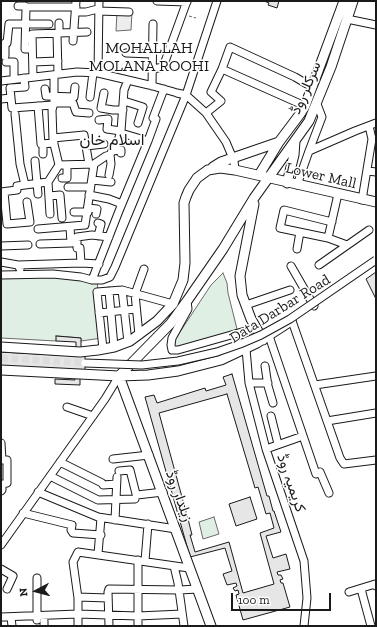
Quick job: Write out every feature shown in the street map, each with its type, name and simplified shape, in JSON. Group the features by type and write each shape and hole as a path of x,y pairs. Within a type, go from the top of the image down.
{"main road":[{"name":"سرکلر روڈ","path":"259,175 279,142 305,106 344,1"},
{"name":"سرکلر روڈ","path":"119,376 170,323 187,301 223,249 254,198 270,178 309,121 317,104 353,1"},
{"path":"287,183 294,155 295,141"},
{"path":"1,347 80,352 114,347 128,342 139,335 157,321 173,304 180,290 185,263 184,203 193,184 200,175 221,162 279,142"},
{"path":"208,170 220,168 259,175"},
{"name":"Lower Mall","path":"259,175 287,183 376,202"},
{"path":"254,198 240,276 242,296 256,328 266,338"},
{"name":"Data Darbar Road","path":"1,370 119,376 148,375 178,371 221,360 266,338 314,306 376,261"},
{"name":"زیلدار روڈ","path":"119,376 163,492 211,626"}],"street":[{"path":"90,97 96,73 99,1"},
{"path":"153,69 163,67 187,2 157,1"},
{"path":"1,275 53,274 81,276 92,280 102,280 110,277 186,95 217,1"},
{"path":"18,6 25,6 26,8 54,4 76,7 86,12 98,10 129,12"},
{"path":"73,41 72,33 76,7"},
{"path":"26,8 26,24 32,49 33,77"},
{"path":"347,19 376,25"},
{"path":"50,214 48,182 59,165 54,141 52,110 58,61 59,23"},
{"path":"14,80 14,62 5,59 5,44 7,43 9,24 49,24"},
{"path":"152,86 153,24"},
{"path":"29,34 86,32"},
{"path":"206,113 221,101 211,92 230,47 295,77 312,87"},
{"path":"126,53 152,54"},
{"path":"33,62 58,61"},
{"path":"222,69 305,106"},
{"path":"1,81 76,72 96,73 186,95 206,113 222,136 235,163 235,170"},
{"path":"24,78 25,87 7,89 11,98 12,108 38,106 74,97 75,87"},
{"path":"92,180 105,180 110,178 111,153 117,144 121,132 124,90 128,80"},
{"path":"45,89 46,96 54,101 73,104 76,112 89,113"},
{"path":"92,280 148,141 156,119 153,118 164,89"},
{"path":"104,93 101,108 123,110"},
{"path":"1,99 11,98"},
{"path":"124,101 143,107 138,122"},
{"path":"297,185 322,117 317,104"},
{"path":"38,106 41,144 43,144 44,154"},
{"path":"15,114 20,164 25,185"},
{"path":"99,120 108,119 107,129 148,141"},
{"path":"309,151 354,131 373,125 368,171 362,200"},
{"path":"38,229 85,226 92,180 91,164 86,146 86,135 43,144"},
{"path":"86,146 104,144"},
{"path":"59,165 91,164 111,153 120,150 121,153"},
{"path":"35,161 38,194"},
{"path":"62,178 67,178 67,165"},
{"path":"368,171 376,172"},
{"path":"27,202 30,222 7,224 3,192 17,190 17,186 48,182"},
{"path":"68,187 90,188"},
{"path":"328,238 338,194"},
{"path":"49,196 60,195 62,218"},
{"path":"89,195 109,199 122,204"},
{"path":"74,212 97,209 96,214"},
{"path":"332,222 284,210 280,228 328,238 347,244"},
{"path":"98,223 102,224 98,236"},
{"path":"70,227 74,242 77,248 80,248 81,263"},
{"path":"318,265 369,230"},
{"path":"298,249 300,232"},
{"path":"40,244 50,248 74,242 77,237 109,237"},
{"path":"1,246 28,245"},
{"path":"85,363 142,365 178,361 217,352 240,344 267,332 290,319 376,261"},
{"path":"1,262 18,266 81,263 98,264"},
{"path":"18,266 23,275"},
{"path":"291,266 314,306"},
{"path":"139,335 135,294 144,269"},
{"path":"109,290 114,347"},
{"path":"103,349 97,292 122,290 173,304"},
{"path":"122,290 128,342"},
{"path":"246,305 290,290"},
{"path":"187,301 188,309 172,338 170,345 172,350 186,348 256,328"},
{"path":"100,313 136,309"},
{"path":"292,321 340,458 344,464 376,460"},
{"path":"266,338 316,474 320,472 329,493"},
{"name":"کریمیہ روڈ","path":"246,349 249,384 266,449 304,561 307,598 304,626"},
{"path":"265,366 273,403"},
{"path":"1,545 3,538 23,513 93,416 119,376"},
{"path":"315,385 376,376"},
{"path":"249,384 268,383"},
{"path":"67,407 93,416"},
{"path":"327,421 376,413"},
{"path":"271,416 278,444"},
{"path":"266,449 303,436"},
{"path":"1,443 2,460 6,460 7,483 2,484 1,491"},
{"path":"113,459 149,456"},
{"path":"60,462 102,482 103,485 130,470 137,495 163,492"},
{"path":"50,476 98,500 135,499"},
{"path":"115,520 117,477"},
{"path":"38,492 100,518 176,529"},
{"path":"23,513 72,525 73,533 100,535"},
{"path":"98,554 100,518"},
{"path":"138,626 138,589 148,524"},
{"path":"78,626 78,597 73,560 78,552 189,568"},
{"path":"174,566 180,590 184,626"},
{"path":"1,569 13,576 7,589"},
{"path":"37,578 40,621"},
{"path":"349,592 375,584 376,586"},
{"path":"109,626 108,590 110,589 198,589"},
{"path":"361,589 371,626"},
{"path":"78,597 108,598"},
{"path":"1,617 40,621 78,614 138,616 182,614"},
{"path":"11,617 12,626"}],"path":[{"path":"183,14 196,18"}],"green space":[{"path":"223,273 227,283 237,329 229,333 175,348 173,345 176,338 211,285"},
{"path":"53,274 97,280 102,338 81,341 81,338 57,336 56,341 1,338 1,275"},
{"path":"214,517 219,534 203,539 199,522"}],"shaded area":[{"path":"117,12 132,12 131,30 116,31"}],"building":[{"path":"264,1 279,1 277,8 268,5 269,3"},
{"path":"376,272 376,299 366,279"},
{"path":"56,336 81,338 81,356 85,356 85,371 80,371 80,385 55,384 55,379 75,380 75,371 1,367 1,352 76,356 76,342 56,341"},
{"path":"232,374 267,496 269,496 281,532 266,536 273,558 286,554 290,569 277,572 283,579 280,580 281,583 283,583 290,607 243,620 236,595 239,594 238,590 235,591 233,588 237,586 236,583 227,585 223,574 232,571 225,548 190,557 145,397 154,395 157,403 205,388 206,391 226,385 223,377","holes":["227,394 255,488 258,487 266,514 270,513 274,528 260,533 274,584 243,593 229,542 195,552 190,535 192,535 188,519 159,413"]},
{"path":"250,497 257,519 236,526 229,504"}],"tunnel":[{"path":"1,358 85,363"}],"district":[{"name":"MOHALLAH MOLANA ROOHI","path":"149,57"},
{"name":"اسلام خان","path":"112,140"}]}
